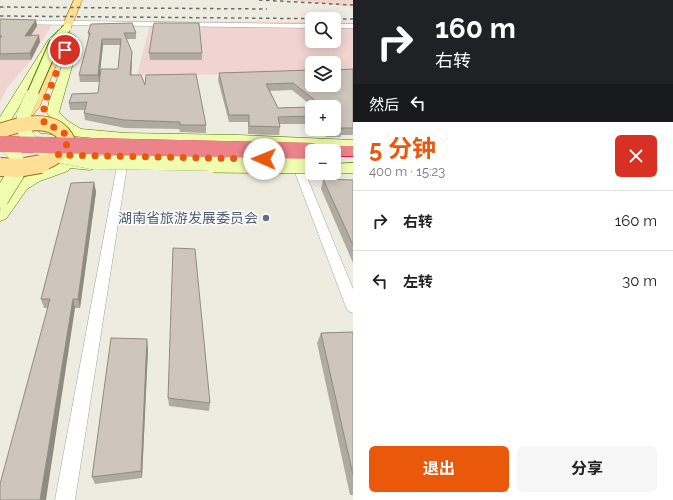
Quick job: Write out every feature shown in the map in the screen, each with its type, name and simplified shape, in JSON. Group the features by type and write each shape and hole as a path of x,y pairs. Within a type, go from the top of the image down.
{"highway":[{"path":"0,142 302,146"},
{"path":"0,149 305,156"},
{"path":"341,151 353,151"},
{"path":"341,156 353,156"}],"main road":[{"path":"44,124 44,104 78,0"},
{"path":"16,125 33,106 70,26 84,0"},
{"path":"0,128 52,41 70,26"},
{"path":"70,26 70,50 67,69 54,108 54,113 56,119 63,124 74,137"},
{"path":"70,26 56,39 24,114 22,123 23,131 39,148 69,159 90,162 305,168"},
{"path":"0,128 16,125 44,124 62,130 74,137"},
{"path":"0,128 36,129 74,137 302,146 353,144"},
{"path":"0,167 28,167 45,162 58,155 66,148 74,137"},
{"path":"0,142 12,148 18,161 15,174 0,199"},
{"path":"58,155 305,160"},
{"path":"0,160 122,166 305,168"},
{"path":"341,160 353,161"},
{"path":"0,215 21,186 34,178 78,164"},
{"path":"341,166 353,167"},
{"path":"0,190 15,176 28,167"},
{"path":"341,168 353,167"}],"street":[{"path":"0,22 70,26 159,24 305,26"},
{"path":"341,26 353,26"},
{"path":"65,500 122,166"},
{"path":"312,180 353,307"}],"shaded area":[{"path":"292,0 353,0 353,7"},
{"path":"151,21 305,22 305,48 341,48 341,22 353,23 353,74 341,74 341,56 305,56 305,74 137,75"},
{"path":"0,25 52,25 38,47"},
{"path":"0,59 31,60 7,88 0,102"}],"building":[{"path":"0,19 36,20 25,36 39,35 30,53 0,54 0,38 2,36 0,36"},
{"path":"132,23 136,33 124,33 132,52 130,75 141,75 145,85 146,75 196,74 206,125 180,125 180,122 124,120 84,113 87,102 69,103 72,94 98,93 101,69 118,69 121,39 102,39 98,75 79,75 91,24"},
{"path":"154,23 199,23 202,53 149,53"},
{"path":"353,69 353,128 341,128 341,100 315,100 293,83 266,84 278,108 305,107 305,116 278,117 280,127 249,126 249,115 229,115 219,73 305,70 305,92 341,92 341,70"},
{"path":"323,180 353,180 353,245"},
{"path":"94,182 78,299 73,299 40,500 0,500 0,484 50,299 41,299 71,183"},
{"path":"173,248 195,249 210,403 168,398"},
{"path":"353,332 353,475 321,333"},
{"path":"111,338 147,339 141,471 92,477"}],"railway":[{"path":"259,0 353,5"},
{"path":"0,7 267,9"},
{"path":"0,16 353,19"}],"place":[{"name":"湖南省旅游发展委员会","path":"266,218"}],"route":[{"path":"65,50 44,104 44,124 62,130 67,137 68,141 66,148 58,155 264,159"}]}
